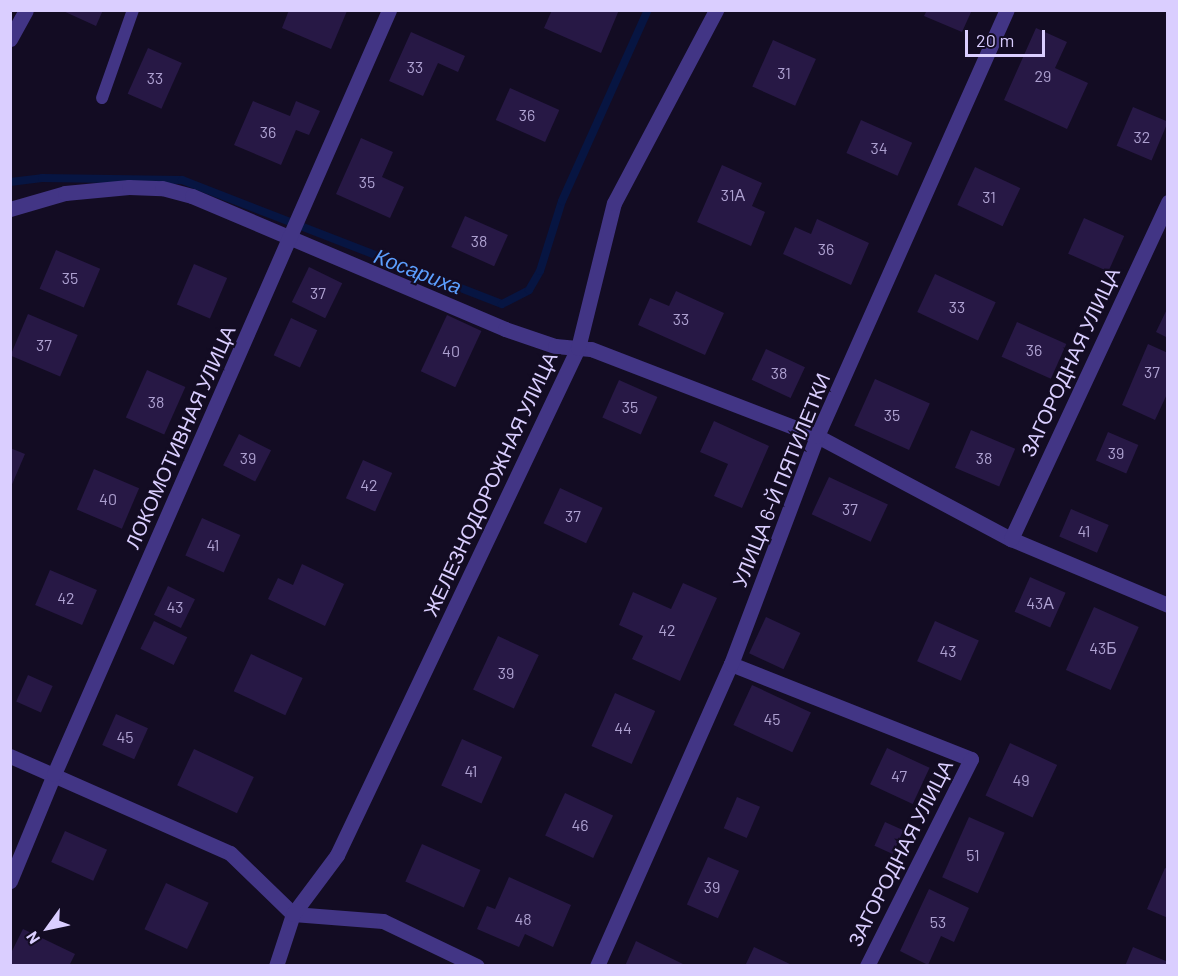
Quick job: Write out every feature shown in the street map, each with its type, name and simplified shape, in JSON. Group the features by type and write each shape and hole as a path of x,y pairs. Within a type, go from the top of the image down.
{"street":[{"path":"10,39 26,10"},
{"name":"ЛОКОМОТИВНАЯ УЛИЦА","path":"10,881 54,774 291,238 389,10"},
{"name":"ЖЕЛЕЗНОДОРОЖНАЯ УЛИЦА","path":"276,966 294,914 337,855 578,348 614,203 716,10"},
{"name":"УЛИЦА 6-Й ПЯТИЛЕТКИ","path":"597,966 731,664 817,436 1007,10"},
{"path":"10,209 64,193 129,187 162,188 192,196 505,329 555,346 591,349 817,436 1011,539 1167,606"},
{"name":"ЗАГОРОДНАЯ УЛИЦА","path":"1011,539 1167,202"},
{"name":"ЗАГОРОДНАЯ УЛИЦА","path":"731,664 971,759 867,966"},
{"path":"10,756 230,853 294,914 383,921 477,966"}],"lane":[{"path":"102,98 133,10"}],"building":[{"path":"61,10 103,10 96,26"},
{"path":"289,10 347,11 331,49 282,28"},
{"path":"552,10 619,10 601,53 544,28"},
{"path":"927,10 972,10 962,32 924,16"},
{"path":"1036,28 1067,42 1055,68 1088,83 1067,129 1004,100"},
{"path":"411,32 465,56 458,72 438,63 423,96 389,81"},
{"path":"773,40 816,59 795,106 752,87"},
{"path":"148,48 182,63 161,109 128,94"},
{"path":"510,88 559,110 545,142 496,120"},
{"path":"253,101 290,116 296,101 320,111 309,135 296,130 281,165 234,145"},
{"path":"1133,107 1168,122 1152,161 1117,146"},
{"path":"861,120 912,143 898,176 846,153"},
{"path":"361,138 393,152 382,177 404,187 390,218 336,194"},
{"path":"722,165 762,183 752,206 765,212 751,246 697,222"},
{"path":"975,167 1020,188 1003,226 957,205"},
{"path":"465,216 508,235 494,266 451,247"},
{"path":"1084,218 1124,236 1108,272 1068,254"},
{"path":"817,219 869,243 851,285 783,254 795,227 811,234"},
{"path":"56,250 100,269 84,307 40,289"},
{"path":"194,264 227,278 210,319 177,305"},
{"path":"309,267 342,283 325,318 292,302"},
{"path":"935,274 996,302 978,340 917,312"},
{"path":"676,291 724,313 705,355 638,325 650,298 669,306"},
{"path":"1168,307 1168,338 1156,332"},
{"path":"28,314 78,335 60,377 10,355"},
{"path":"447,315 481,331 455,387 421,371"},
{"path":"291,318 317,330 300,367 274,355"},
{"path":"1017,322 1066,344 1051,379 1002,357"},
{"path":"1148,344 1168,353 1168,392 1155,420 1122,405"},
{"path":"766,349 805,367 791,398 752,380"},
{"path":"147,370 185,387 164,435 126,418"},
{"path":"875,379 930,403 909,450 854,426"},
{"path":"619,380 657,397 641,435 602,417"},
{"path":"714,421 769,446 742,508 714,496 728,464 700,452"},
{"path":"971,430 1015,449 999,486 955,468"},
{"path":"1108,432 1138,445 1126,473 1096,461"},
{"path":"239,434 271,450 255,482 223,465"},
{"path":"10,448 25,454 10,489"},
{"path":"363,460 392,473 375,511 346,498"},
{"path":"94,469 139,488 122,529 77,510"},
{"path":"829,477 888,504 871,542 812,514"},
{"path":"560,488 603,508 586,543 544,523"},
{"path":"1071,509 1109,525 1097,553 1059,537"},
{"path":"202,518 240,535 224,573 185,555"},
{"path":"302,564 344,584 325,626 268,599 278,578 293,585"},
{"path":"50,570 97,590 82,625 35,605"},
{"path":"1030,577 1066,593 1050,628 1015,612"},
{"path":"683,583 717,598 680,681 632,659 643,636 619,625 633,592 671,609"},
{"path":"168,586 195,599 181,628 154,615"},
{"path":"1094,607 1139,627 1111,690 1066,670"},
{"path":"766,617 800,633 784,669 749,653"},
{"path":"154,621 187,637 174,665 140,649"},
{"path":"935,621 979,641 961,681 917,661"},
{"path":"498,636 539,655 514,708 473,689"},
{"path":"251,654 303,678 285,715 234,691"},
{"path":"28,675 53,686 41,712 16,701"},
{"path":"752,685 811,712 792,752 733,725"},
{"path":"615,693 655,711 632,764 591,746"},
{"path":"116,714 148,728 134,759 102,745"},
{"path":"462,739 502,757 481,803 441,786"},
{"path":"1010,743 1057,765 1033,818 985,796"},
{"path":"887,748 930,768 913,804 870,784"},
{"path":"194,749 254,777 237,813 177,785"},
{"path":"565,793 613,815 593,858 545,836"},
{"path":"737,797 760,807 747,838 724,828"},
{"path":"969,817 1005,833 978,893 942,877"},
{"path":"885,822 903,830 893,854 874,846"},
{"path":"65,831 107,850 93,881 51,862"},
{"path":"422,844 480,870 464,907 405,881"},
{"path":"708,857 739,871 718,918 687,905"},
{"path":"1165,868 1168,869 1168,918 1147,909"},
{"path":"509,877 571,905 553,947 525,934 519,947 477,929 487,906 495,909"},
{"path":"166,883 209,903 187,949 144,929"},
{"path":"929,889 969,908 954,942 941,936 928,965 900,951"},
{"path":"23,929 75,954 69,966 10,966 10,955"},
{"path":"636,941 687,966 625,966"},
{"path":"754,947 794,966 745,966"},
{"path":"1133,947 1168,962 1168,966 1125,966"}],"waterway":[{"name":"Косариха","path":"10,182 42,178 182,180 502,304 529,290 540,271 562,201 648,10"}]}
